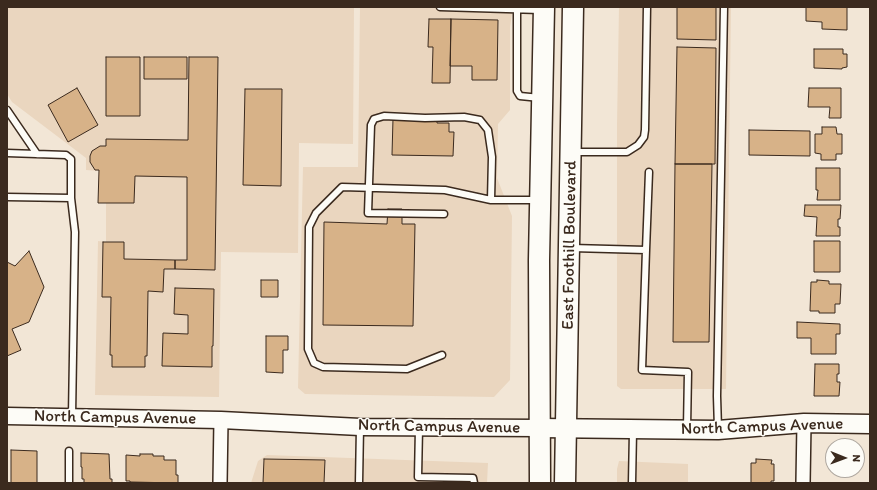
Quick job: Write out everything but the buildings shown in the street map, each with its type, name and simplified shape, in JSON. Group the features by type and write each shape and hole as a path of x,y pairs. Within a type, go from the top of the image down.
{"main road":[{"name":"East Foothill Boulevard","path":"566,483 573,7"},
{"name":"East Foothill Boulevard","path":"540,483 539,260 544,8"},
{"name":"North Campus Avenue","path":"540,428 718,430 804,423 870,424"}],"street":[{"name":"North Campus Avenue","path":"7,416 221,420 360,426 540,428"},
{"path":"220,483 221,420"},
{"path":"803,483 804,423"}],"lane":[{"path":"440,7 517,9 544,8"},
{"path":"571,152 627,152 638,145 644,138 647,7"},
{"path":"718,430 717,380 724,7"},
{"path":"517,9 517,90 520,96 542,98"},
{"path":"7,110 37,154"},
{"path":"444,214 368,213 371,125 374,119 384,116 425,118 464,117 480,120 488,130 492,157 491,200"},
{"path":"7,154 66,155 71,159 71,198 75,232 72,418"},
{"path":"648,172 642,370 688,372 687,430"},
{"path":"442,355 407,368 323,367 314,363 308,349 309,227 316,213 342,187 445,190 491,200 541,200"},
{"path":"7,197 71,198"},
{"path":"570,248 646,250"},
{"path":"359,483 360,426"},
{"path":"419,427 418,477 473,478 474,483"},
{"path":"632,483 633,429"},
{"path":"69,483 70,451"}],"shaded area":[{"path":"7,7 354,7 353,144 299,143 298,253 221,252 219,397 95,395 98,241 106,242 106,203 98,203 99,171 86,170 86,158 12,102 7,94"},
{"path":"360,7 513,7 510,27 510,110 498,124 497,178 512,216 510,380 494,397 305,394 298,388 303,167 358,167"},
{"path":"619,7 731,7 726,389 621,389 617,386 617,125"},
{"path":"267,455 488,463 487,483 251,483 258,461"},
{"path":"619,461 688,464 688,483 617,483 617,469"}]}
